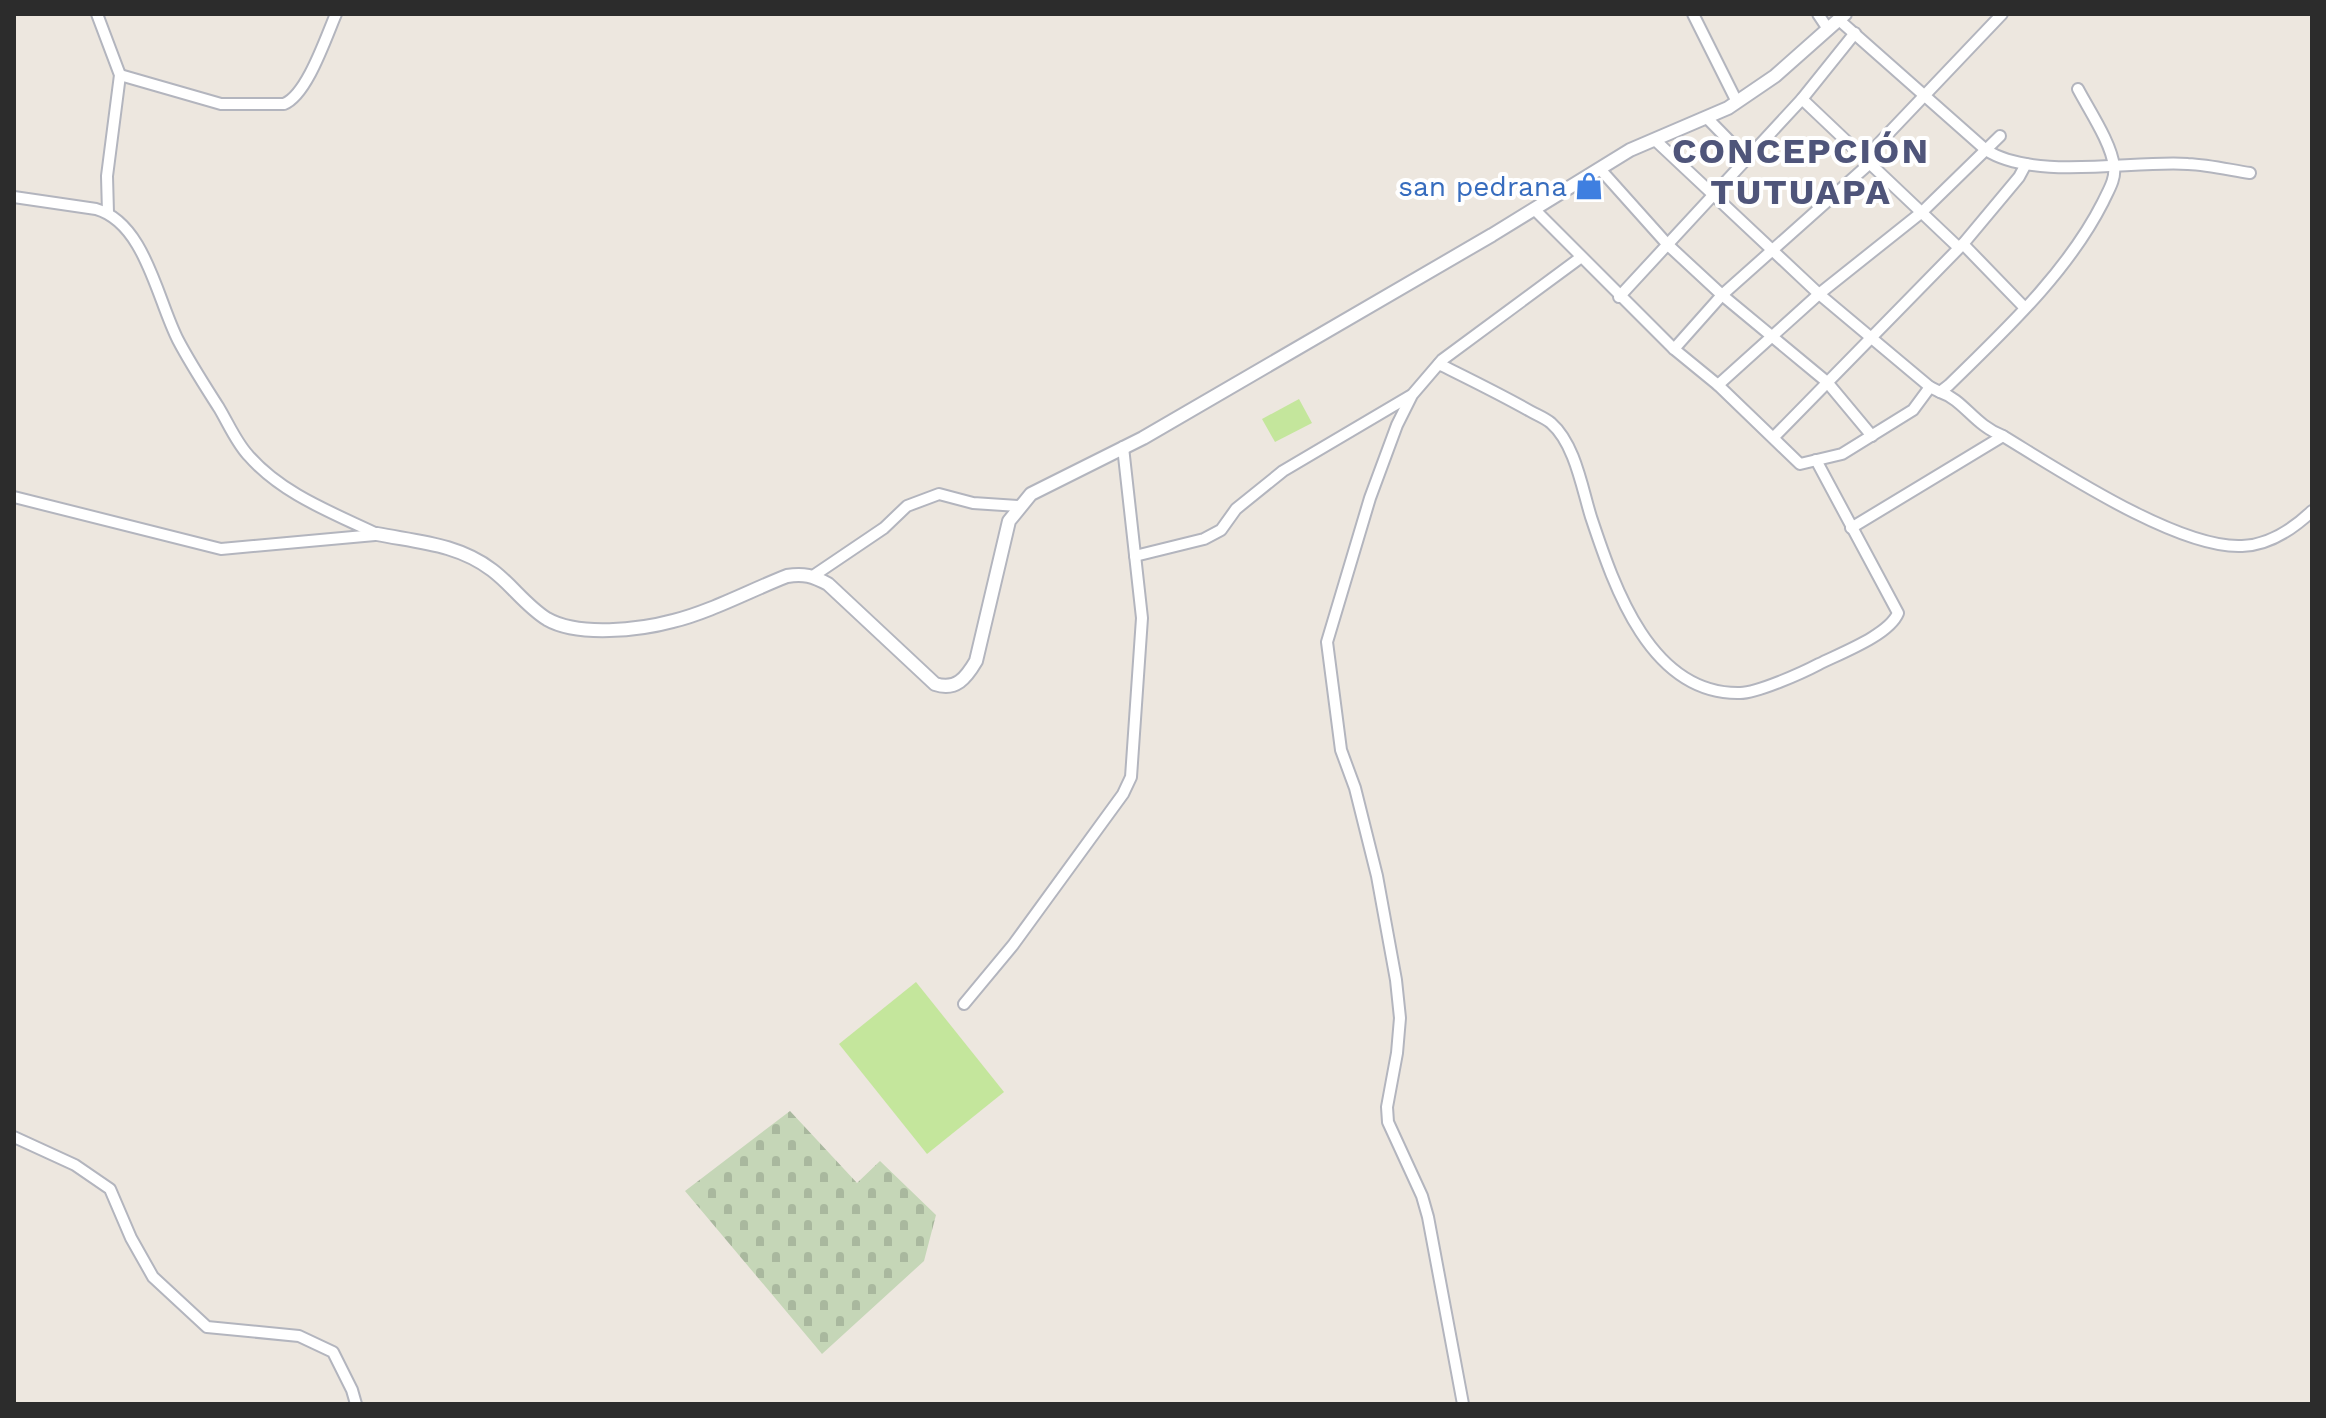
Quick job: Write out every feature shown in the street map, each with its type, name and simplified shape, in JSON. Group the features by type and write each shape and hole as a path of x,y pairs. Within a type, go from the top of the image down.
{"street":[{"path":"97,14 120,75 107,176 108,213"},
{"path":"120,75 221,104 284,104 293,101 304,85 336,14"},
{"path":"1693,14 1737,102"},
{"path":"1818,14 1828,29"},
{"path":"1674,349 1722,295 1867,162 2002,14"},
{"path":"14,497 221,549 377,534 447,546 493,571 529,606 549,620 592,630 674,621 800,573 828,584 935,684 947,688 968,674 976,661 1009,521 1031,494 1123,447 1535,210 1630,150 1737,102 1775,76 1842,17 1855,33 1986,150 2004,159 2026,164 2115,168 2187,164 2250,173"},
{"path":"1619,297 1748,160 1855,33"},
{"path":"1535,210 1619,297 1718,385 1800,464 1842,454 1913,410 1992,343 2090,229 2112,183 2115,168 2078,89"},
{"path":"1802,99 1958,247 1963,244"},
{"path":"1707,118 1748,160"},
{"path":"1718,385 1819,294 1922,212 2000,136"},
{"path":"1655,140 1771,251 1869,338 1935,389 1951,395 1988,430 2183,535 2241,546 2269,541 2290,530 2312,511"},
{"path":"1774,437 1963,244 2019,177 2026,164"},
{"path":"1600,169 1668,245 1770,337 1827,382 1872,436"},
{"path":"14,197 108,213 137,243 179,341 244,451 263,472 288,491 377,534"},
{"path":"1963,244 2024,307"},
{"path":"1463,1404 1428,1217 1422,1196 1388,1122 1387,1107 1400,1018 1396,980 1377,876 1355,788 1341,750 1327,642 1370,498 1397,425 1412,395 1439,364 1580,258"},
{"path":"1439,364 1552,424 1576,462 1591,515 1635,627 1656,654 1682,677 1717,692 1743,694 1804,672 1882,632 1895,622 1898,613 1816,460"},
{"path":"1135,556 1204,539 1221,530 1236,509 1283,471 1412,395"},
{"path":"1851,528 2003,436"},
{"path":"964,1004 1013,945 1123,794 1131,777 1142,640 1123,447"},
{"path":"813,576 884,528 907,506 939,494 973,503 1019,506"},
{"path":"14,1137 75,1165 110,1189 131,1238 153,1277 207,1327 299,1336 333,1352 356,1404"}],"green space":[{"path":"1299,399 1312,423 1275,442 1262,419"},
{"path":"916,982 1004,1092 927,1154 839,1044"},
{"path":"790,1111 857,1183 880,1161 936,1215 924,1261 822,1354 685,1191"}],"place":[{"name":"san pedrana","path":"1589,186"}],"district":[{"name":"CONCEPCIÓN TUTUAPA","path":"1801,172"}]}
